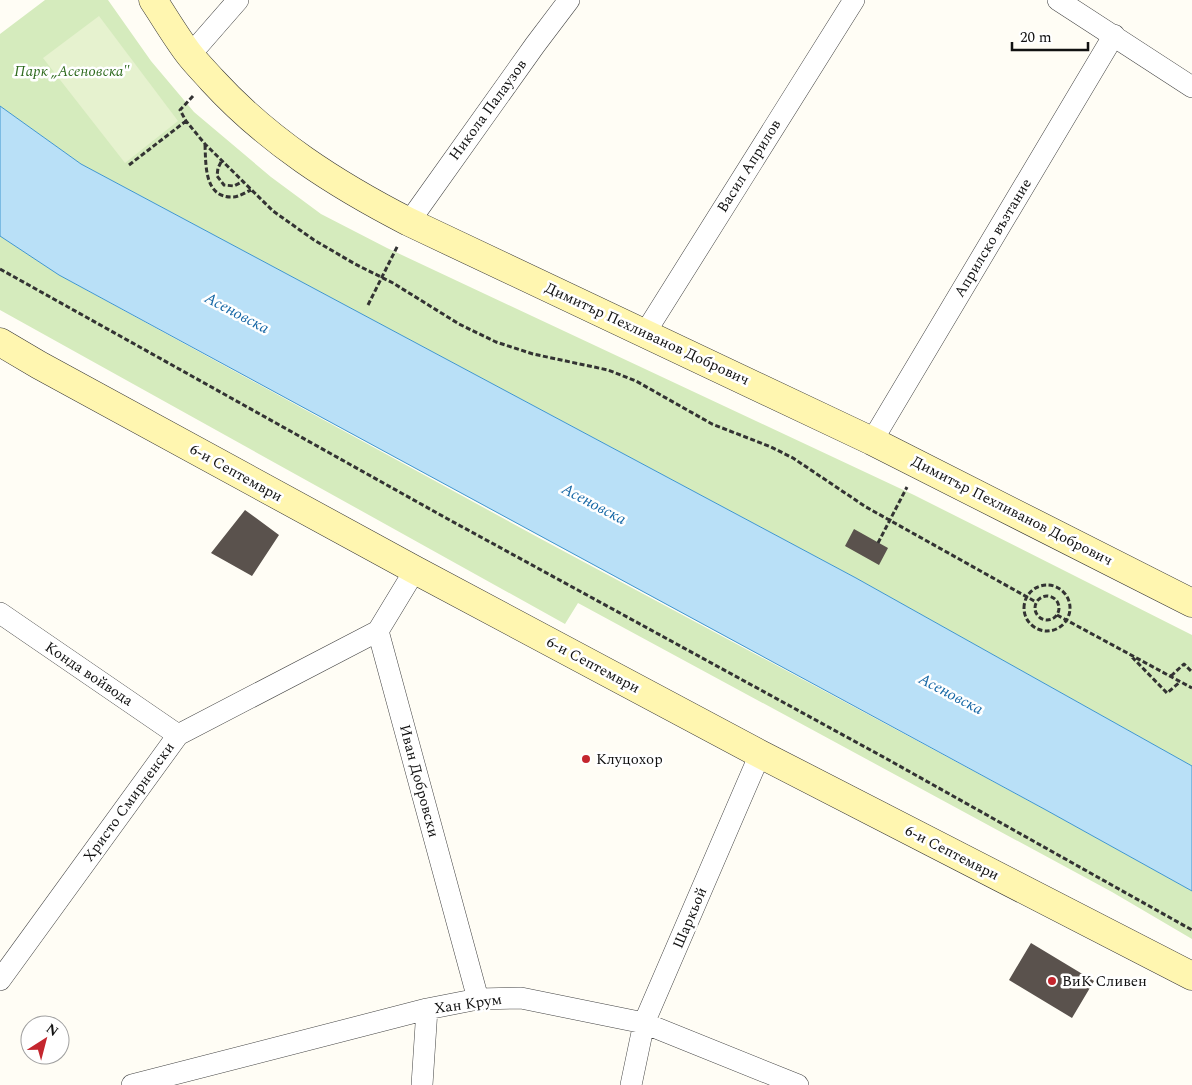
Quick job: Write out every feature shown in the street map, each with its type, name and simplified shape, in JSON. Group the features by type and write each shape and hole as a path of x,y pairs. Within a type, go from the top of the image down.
{"main road":[{"name":"Димитър Пехливанов Добрович","path":"154,0 190,55 229,98 274,138 317,170 362,198 872,441 1192,603"},
{"name":"6-и Септември","path":"0,342 415,570 760,754 1192,976"}],"street":[{"path":"190,55 238,0"},
{"name":"Никола Палаузов","path":"409,222 569,0"},
{"name":"Васил Априлов","path":"645,333 854,0"},
{"path":"1058,0 1192,87"},
{"name":"Априлско възтание","path":"872,441 1114,35"},
{"path":"378,631 415,570"},
{"name":"Конда войвода","path":"0,613 178,735"},
{"name":"Христо Смирненски","path":"0,980 178,735 378,631"},
{"name":"Иван Добровски","path":"378,631 478,999"},
{"name":"Шаркьой","path":"631,1085 644,1023 760,754"},
{"name":"Хан Крум","path":"132,1085 428,1009 478,999 521,998 644,1023 798,1085"},
{"path":"422,1085 428,1009"}],"path":[{"path":"209,77 180,110 186,121 221,162 273,211 314,240 459,324 496,342 534,354 608,370 636,381 712,424 771,446 793,458 866,507 1036,602"},
{"path":"129,165 186,121"},
{"path":"205,144 209,185 224,196 234,197 251,190"},
{"path":"221,162 217,176 224,184 234,186 242,182"},
{"path":"368,305 409,222"},
{"path":"0,269 438,514 887,759 1192,930"},
{"path":"878,543 918,464"},
{"path":"1038,586 1054,586 1067,596 1070,604 1067,620 1062,626 1049,632 1035,629 1025,618 1023,611 1026,597 1031,590 1038,586"},
{"path":"1045,595 1053,597 1059,606 1057,614 1051,619 1043,620 1034,610 1036,602 1045,595"},
{"path":"1057,614 1192,688"},
{"path":"1130,655 1167,693 1180,682"},
{"path":"1171,676 1184,664 1192,672"}],"green space":[{"name":"Парк „Асеновска\"","path":"45,0 108,0 151,61 194,112 271,177 321,214 387,248 914,495 1192,635 1192,766 856,578 81,164 0,106 0,34"},
{"path":"99,16 178,121 125,163 43,58"},
{"path":"0,236 59,275 541,539 1046,810 1192,891 1192,939 1112,892 578,603 565,624 0,310"}],"water":[{"name":"Асеновска","path":"0,106 81,164 856,578 1192,766 1192,891 59,275 0,236"}],"building":[{"path":"245,510 279,535 252,576 211,553"},
{"path":"854,529 888,548 879,565 845,546"},
{"name":"ВиК Сливен","path":"1031,943 1094,981 1072,1018 1009,980"}],"place":[{"name":"Клуцохор","path":"586,759"},
{"name":"ВиК Сливен","path":"1052,981"}]}
